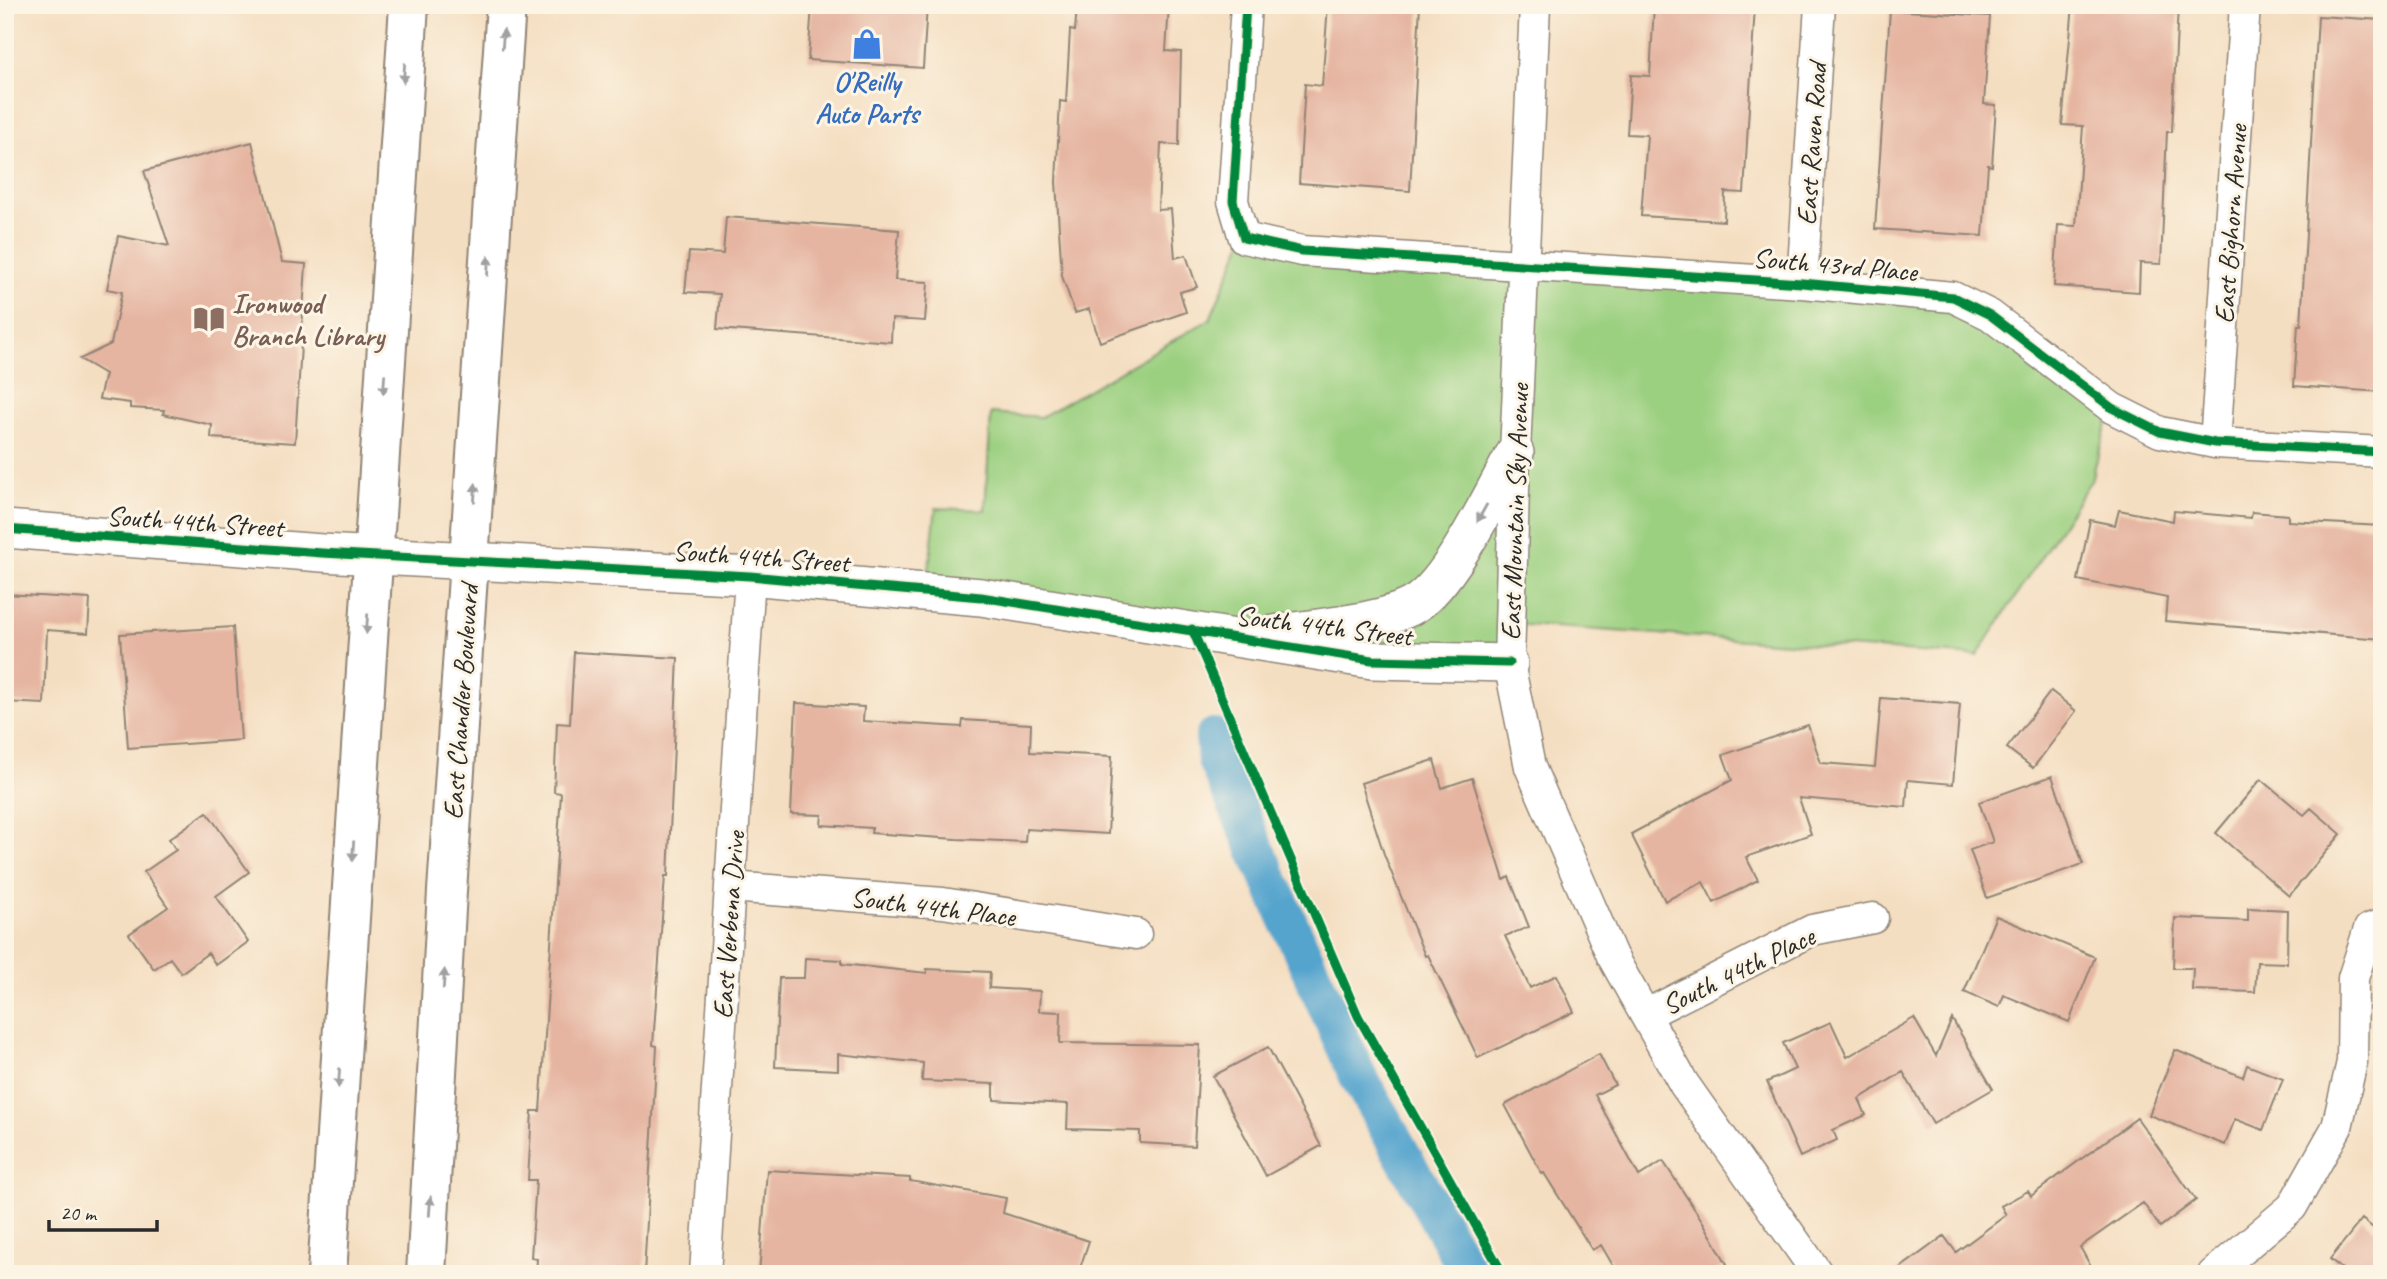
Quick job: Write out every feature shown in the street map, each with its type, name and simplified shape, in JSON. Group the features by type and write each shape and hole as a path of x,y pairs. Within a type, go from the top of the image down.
{"main road":[{"path":"327,1274 409,5"},
{"name":"East Chandler Boulevard","path":"426,1274 506,5"}],"street":[{"name":"South 43rd Place","path":"1246,5 1233,201 1244,237 1302,251 1802,283 1953,297 1990,315 2112,408 2160,432 2215,443 2382,452"},
{"name":"East Mountain Sky Avenue","path":"1535,5 1515,453 1509,663 1530,767 1612,956 1684,1084 1818,1274"},
{"name":"East Raven Road","path":"1802,283 1820,5"},
{"name":"East Bighorn Avenue","path":"2215,443 2245,5"},
{"path":"1242,639 1388,615 1416,604 1449,567 1515,453"},
{"name":"South 44th Street","path":"5,529 373,556 750,576 981,597 1372,660 1509,663"},
{"name":"East Verbena Drive","path":"705,1274 750,576"},
{"name":"South 44th Place","path":"730,887 943,903 1136,934"},
{"name":"South 44th Place","path":"1645,1015 1812,930 1873,918"},
{"path":"2213,1274 2292,1207 2337,1127 2352,1062 2353,978 2375,927"}],"green space":[{"path":"1244,238 1953,297 2112,408 2091,480 1977,656 1511,624 1509,663 926,593 936,508 985,510 991,413 1041,417 1210,319"}],"building":[{"name":"O'Reilly Auto Parts","path":"812,5 927,5 923,68 808,60"},
{"path":"1077,5 1169,5 1166,51 1181,52 1179,145 1161,144 1158,210 1171,209 1175,258 1186,255 1197,287 1180,292 1186,312 1100,342 1089,309 1075,313 1062,276 1056,182 1060,101 1066,102 1070,30 1075,31"},
{"path":"1328,5 1420,5 1410,191 1299,183 1305,84 1322,86"},
{"path":"1654,5 1755,5 1744,193 1725,192 1724,221 1641,216 1647,135 1627,134 1631,75 1650,76"},
{"path":"2073,5 2178,5 2172,132 2167,132 2161,264 2140,263 2139,292 2054,286 2058,225 2076,226 2083,126 2062,125"},
{"path":"1890,10 1990,16 1984,104 1996,105 1983,236 1875,229"},
{"path":"2318,16 2382,20 2382,392 2294,386 2298,325 2301,325"},
{"name":"Ironwood Branch Library","path":"252,142 282,262 306,264 295,443 211,438 212,425 163,414 164,410 130,408 130,403 99,399 105,374 80,359 111,344 122,292 107,289 118,236 169,246 144,171"},
{"path":"726,217 899,230 895,280 928,282 925,321 892,319 891,342 717,329 720,294 685,292 689,252 723,254"},
{"path":"2119,510 2173,521 2174,511 2251,518 2252,512 2288,515 2288,521 2382,526 2382,639 2165,621 2167,598 2078,580 2090,520 2115,525"},
{"path":"5,594 90,599 88,633 47,630 44,704 5,702"},
{"path":"233,627 241,740 128,748 120,634"},
{"path":"574,652 678,658 668,876 665,876 653,1045 657,1046 644,1274 536,1274 537,1259 531,1258 536,1180 528,1180 532,1111 540,1111 561,793 554,792 557,723 570,724"},
{"path":"2051,691 2076,711 2033,768 2007,748"},
{"path":"1881,698 1960,704 1953,784 1908,780 1906,807 1799,798 1811,834 1746,857 1758,880 1714,903 1703,882 1665,901 1631,834 1732,780 1723,755 1808,725 1821,763 1875,767"},
{"path":"796,703 864,707 863,721 962,727 963,720 1031,724 1030,752 1112,756 1108,834 1026,829 1025,842 956,839 871,833 872,828 821,825 822,815 791,814"},
{"path":"1434,760 1442,788 1472,778 1504,880 1509,877 1529,927 1505,936 1530,988 1557,975 1574,1012 1478,1058 1428,955 1425,956 1384,854 1361,783"},
{"path":"2052,776 2083,864 1987,898 1970,850 1993,842 1979,802"},
{"path":"2261,779 2304,815 2311,808 2341,834 2289,896 2216,833"},
{"path":"207,812 249,872 216,896 248,942 216,965 208,953 181,973 170,958 154,969 129,934 168,907 144,872 176,850 169,839"},
{"path":"2248,908 2288,910 2287,963 2257,962 2255,992 2192,990 2193,968 2173,968 2175,918 2248,921"},
{"path":"1996,916 2095,957 2069,1022 2004,995 1999,1007 1964,992"},
{"path":"805,958 842,960 842,964 927,973 927,969 990,972 989,988 1040,991 1039,1011 1061,1012 1060,1043 1200,1045 1194,1146 1140,1143 1140,1131 1067,1129 1068,1104 994,1100 994,1084 922,1081 923,1063 838,1054 838,1070 775,1067 779,978 804,978"},
{"path":"1914,1018 1936,1056 1952,1019 1993,1089 1933,1124 1903,1072 1859,1099 1866,1115 1833,1130 1837,1140 1800,1157 1767,1082 1795,1069 1783,1043 1831,1022 1847,1057"},
{"path":"1268,1047 1321,1146 1266,1176 1213,1076"},
{"path":"2175,1050 2243,1077 2247,1065 2283,1079 2263,1130 2235,1119 2225,1145 2149,1115"},
{"path":"1599,1054 1615,1085 1595,1095 1639,1176 1663,1161 1703,1222 1727,1264 1711,1274 1618,1274 1601,1245 1592,1250 1544,1173 1542,1174 1505,1105"},
{"path":"2137,1118 2196,1200 2160,1227 2143,1203 2080,1247 2095,1274 1892,1274 1944,1236 1956,1252 2006,1215 2001,1206 2028,1191 2031,1196"},
{"path":"767,1170 910,1178 910,1181 1006,1198 1003,1213 1089,1241 1078,1274 759,1274"},
{"path":"2362,1219 2382,1235 2382,1274 2348,1274 2330,1259"}],"waterway":[{"path":"1214,737 1216,760 1357,1074 1469,1274"}],"cycle path":[{"path":"1246,5 1233,201 1244,238 1302,251 1802,283 1953,297 1990,315 2112,408 2160,432 2215,443 2382,452"},
{"path":"5,529 322,553 750,576 981,597 1372,660 1509,663"},
{"path":"1192,629 1358,1016 1503,1274"}],"place":[{"name":"O'Reilly Auto Parts","path":"867,44"},
{"name":"Ironwood Branch Library","path":"209,319"}]}
